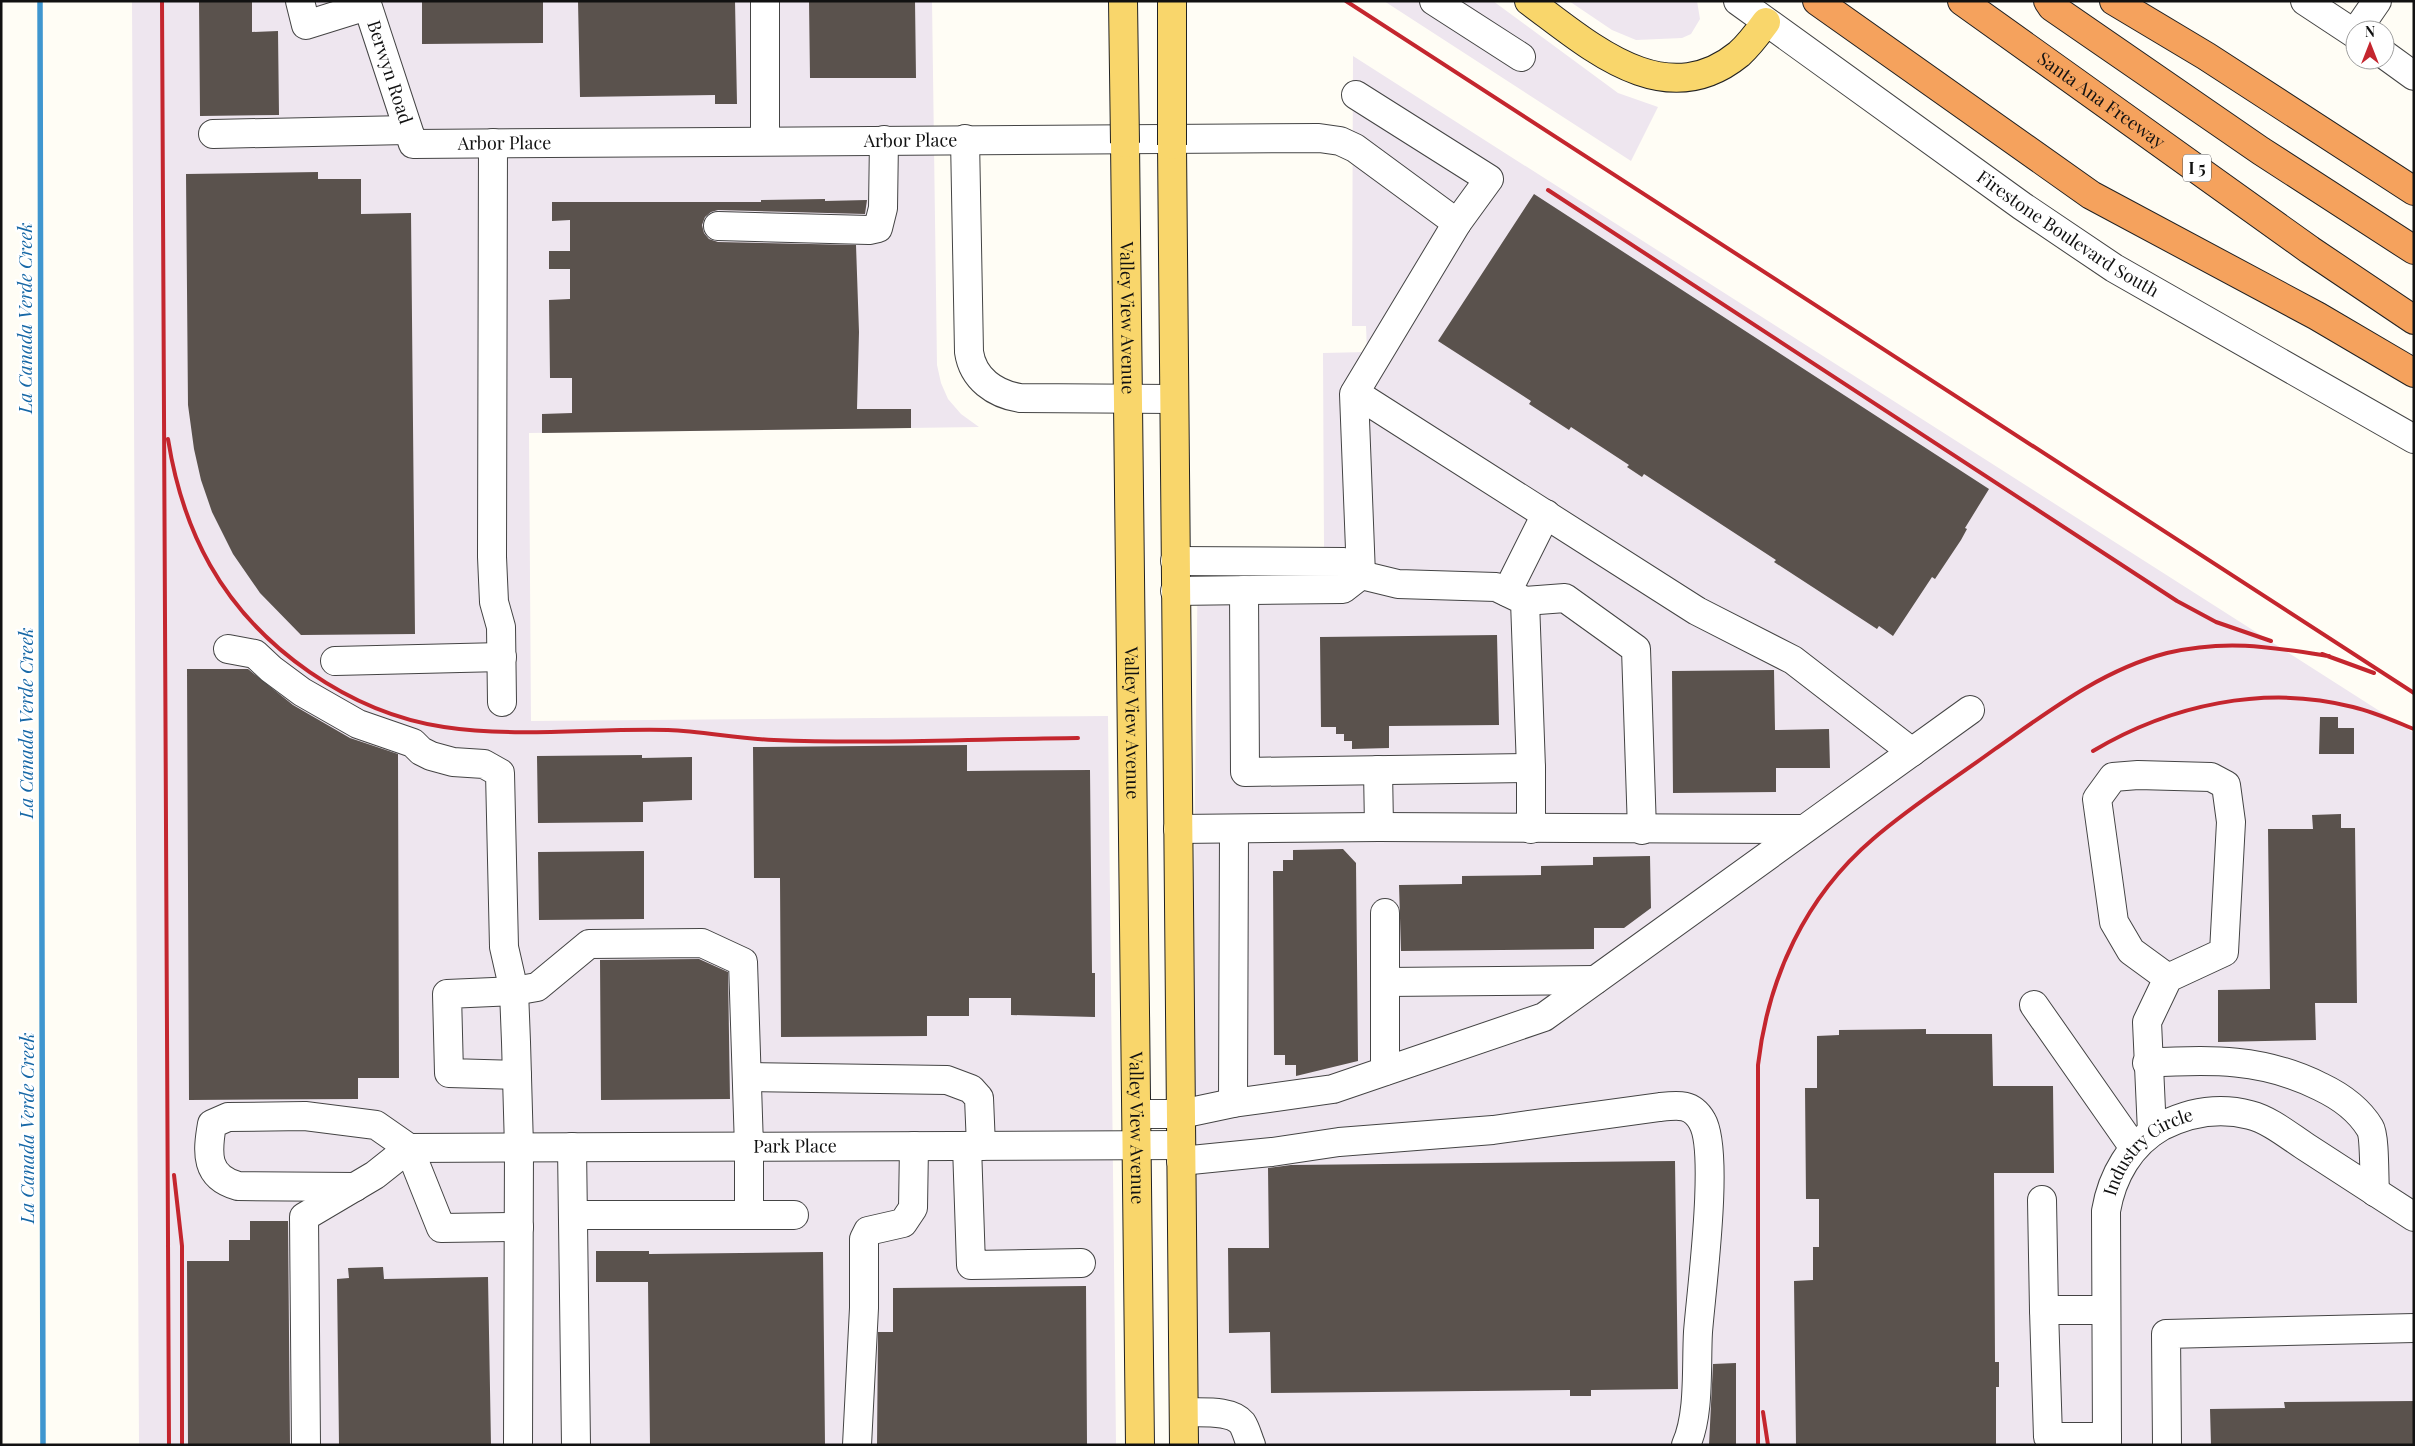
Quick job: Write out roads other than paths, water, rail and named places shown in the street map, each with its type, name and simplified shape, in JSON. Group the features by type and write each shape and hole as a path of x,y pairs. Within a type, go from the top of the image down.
{"highway":[{"path":"1818,1 2091,195 2317,316 2414,373"},
{"name":"Santa Ana Freeway","path":"1962,1 2310,250 2414,320"},
{"path":"2048,1 2052,7 2134,65 2414,250"},
{"path":"2114,1 2151,13 2414,191"}],"main road":[{"name":"Valley View Avenue","path":"1123,1 1140,1445"},
{"path":"1172,1 1172,327 1184,1445"},
{"path":"1529,1 1604,57 1629,69 1659,77 1692,77 1716,68 1738,55 1766,22"}],"street":[{"path":"300,1 306,25 367,3"},
{"path":"765,1 765,141"},
{"path":"1434,1 1521,58"},
{"name":"Firestone Boulevard South","path":"1738,1 2022,206 2114,268 2414,439"},
{"path":"2305,1 2345,26"},
{"path":"2364,20 2378,1"},
{"name":"Berwyn Road","path":"367,3 410,137"},
{"path":"2395,63 2414,76"},
{"path":"1356,95 1490,178 1456,223 1355,393 1361,575"},
{"name":"Arbor Place","path":"213,134 410,137 493,144 966,139 970,352 975,371 988,386 1011,397 1173,399"},
{"path":"966,139 1319,138 1340,141 1362,153 1456,223"},
{"path":"718,226 869,230 878,228 883,208 884,140"},
{"path":"493,144 492,557 494,602 501,627 502,702"},
{"path":"1355,393 1697,611 1793,660 1912,752"},
{"path":"1531,829 1531,768 1516,596 1546,514"},
{"path":"1175,561 1344,562 1361,575 1398,584 1496,587 1516,596 1566,598 1636,649 1642,830"},
{"path":"1175,591 1343,589 1361,575"},
{"path":"1244,590 1245,772 1531,768"},
{"path":"228,649 255,654 271,670 302,692 358,724 413,743 421,751 431,756 453,762 484,764 500,773 504,947 514,991 519,1147 518,1445"},
{"path":"335,660 502,657"},
{"path":"1137,1114 1181,1114 1233,1103 1333,1089 1544,1017 1802,829 1970,710"},
{"path":"1378,770 1379,828"},
{"path":"2143,1140 2147,1022 2168,978 2224,952 2231,822 2226,785 2211,777 2138,775 2113,777 2097,800 2114,922 2131,951 2168,978"},
{"path":"1178,829 1802,829"},
{"path":"1233,1103 1234,830"},
{"path":"1384,913 1385,1071"},
{"path":"517,1075 450,1074 447,994 514,991 537,987 589,944 702,943 743,962 750,1147 750,1215"},
{"path":"1385,982 1595,980"},
{"path":"2034,1005 2143,1140"},
{"path":"2147,1063 2191,1060 2255,1064 2277,1068 2334,1094 2357,1111 2371,1130 2375,1192"},
{"path":"747,1077 947,1080 971,1089 979,1098 974,1146 971,1265 1081,1263"},
{"name":"Park Place","path":"409,1148 1137,1146 1181,1153 1272,1152 1339,1142 1494,1130 1683,1105 1694,1110 1703,1123 1707,1140 1710,1174 1695,1396 1686,1445"},
{"name":"Industry Circle","path":"2107,1441 2106,1211 2115,1177 2143,1140 2170,1122 2205,1112 2220,1111 2251,1115 2264,1120 2414,1216"},
{"path":"355,1187 238,1186 225,1182 218,1178 211,1168 210,1136 212,1124 228,1117 305,1116 376,1125 409,1148 442,1228 519,1227"},
{"path":"856,1445 864,1308 864,1239 868,1231 903,1223 913,1208 914,1146"},
{"path":"572,1147 576,1445"},
{"path":"306,1445 304,1218 374,1175 409,1148"},
{"path":"2042,1200 2048,1437 2107,1441"},
{"path":"573,1215 794,1215"},
{"path":"2044,1310 2106,1310"},
{"path":"2166,1445 2166,1334 2414,1328"},
{"path":"1184,1412 1229,1415 1238,1419 1251,1445"}],"waterway":[{"name":"La Canada Verde Creek","path":"40,1 43,1445"}],"railway":[{"path":"162,1 169,1445"},
{"path":"1346,1 2414,693"},
{"path":"1548,190 2177,601 2216,622 2271,641"},
{"path":"168,439 174,472 195,535 210,565 230,595 253,623 280,649 309,672 341,691 374,707 409,719 444,727 500,732 668,730 761,739 812,741 1078,738"},
{"path":"1758,1445 1758,1065 1763,1033 1781,971 1809,913 1849,862 1887,827 2056,706 2120,670 2143,660 2167,653 2209,646 2268,647 2329,656"},
{"path":"2322,654 2374,673"},
{"path":"2093,751 2154,721 2219,703 2252,699 2320,700 2361,709 2414,729"},
{"path":"174,1175 182,1246 182,1445"},
{"path":"1763,1412 1768,1445"}]}
